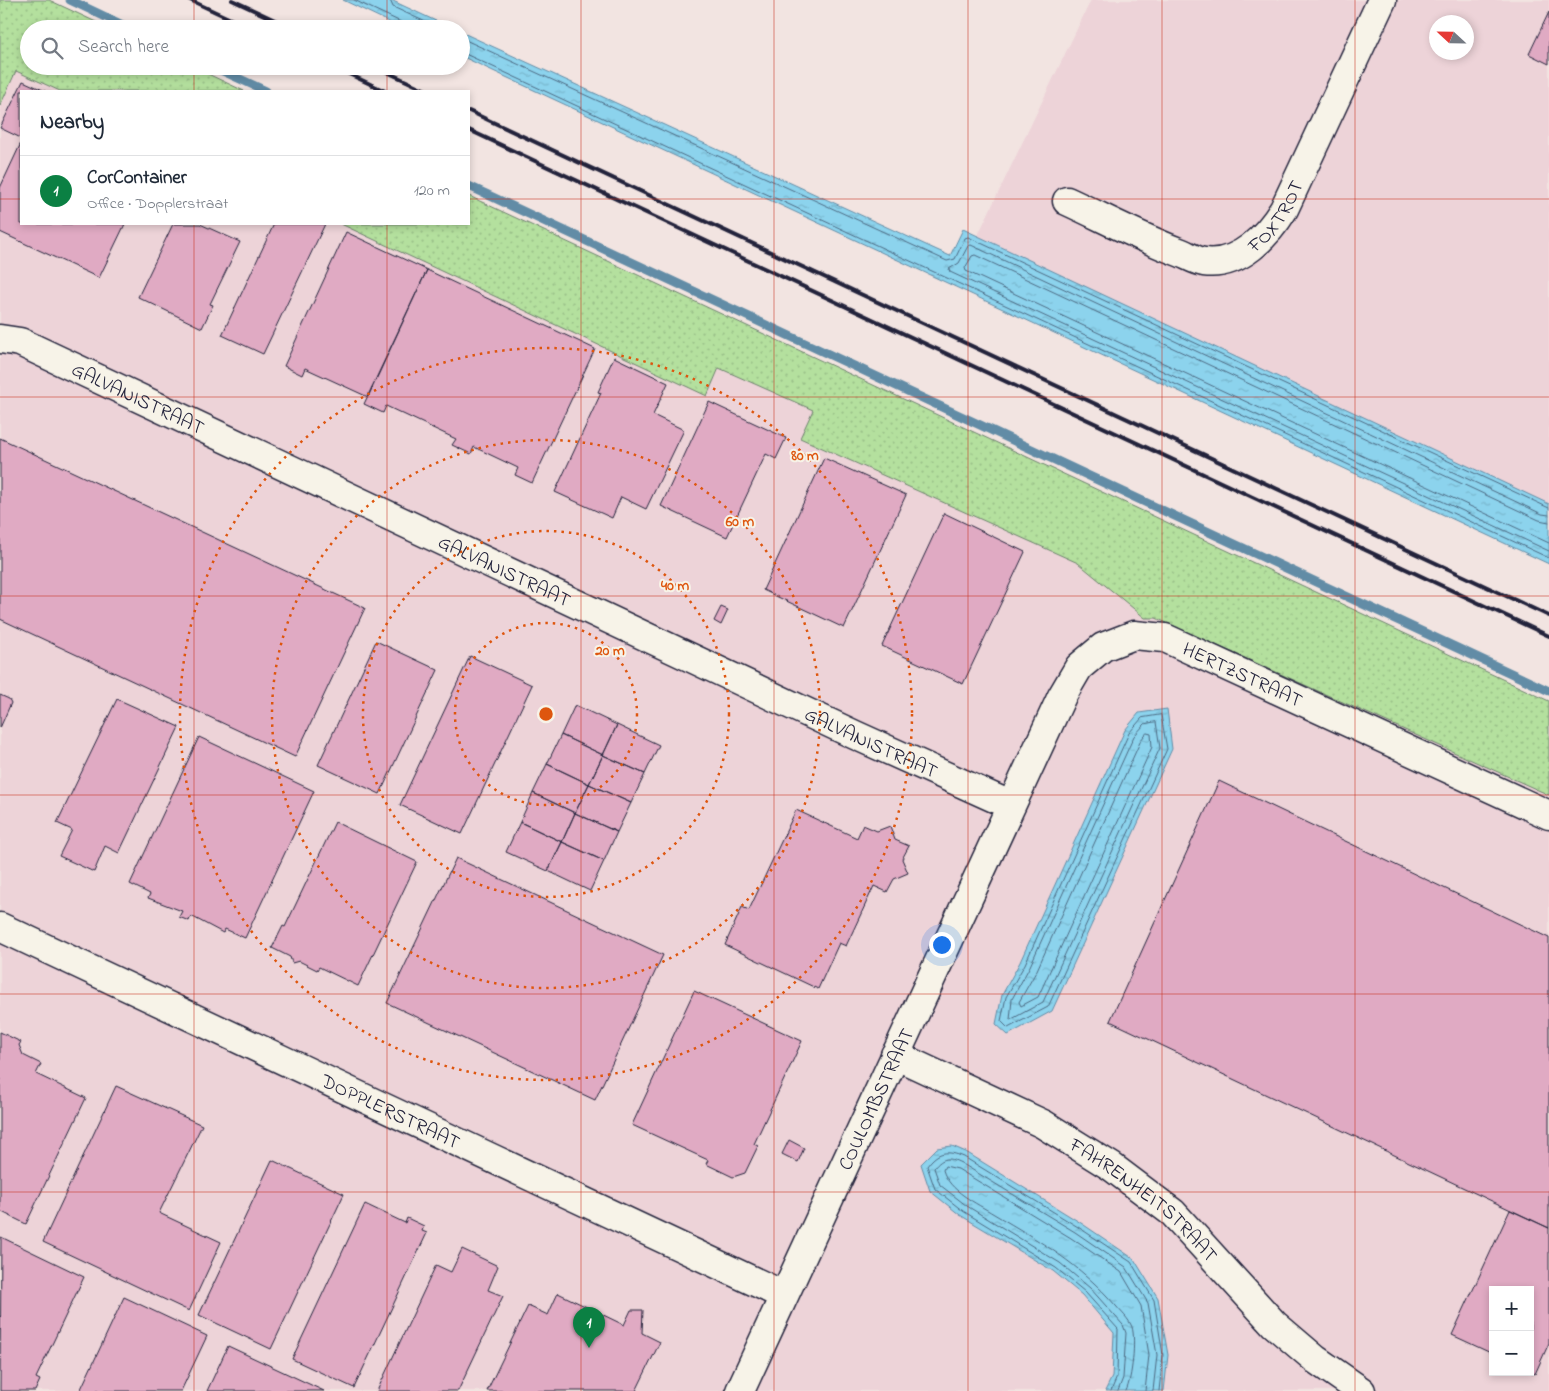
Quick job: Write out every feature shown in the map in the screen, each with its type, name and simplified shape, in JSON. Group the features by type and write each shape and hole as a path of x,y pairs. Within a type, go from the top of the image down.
{"street":[{"name":"FOXTROT","path":"1067,201 1169,248 1205,262 1228,259 1250,248 1271,230 1284,209 1382,0"},
{"name":"GALVANISTRAAT","path":"0,339 20,342 855,735 1010,805"},
{"name":"HERTZSTRAAT","path":"1010,805 1062,696 1079,667 1103,647 1134,634 1165,638 1549,815"},
{"name":"COULOMBSTRAAT","path":"740,1391 1010,805"},
{"name":"DOPPLERSTRAAT","path":"0,927 783,1296"},
{"name":"FAHRENHEITSTRAAT","path":"895,1055 1043,1124 1112,1167 1173,1213 1274,1324 1315,1359 1361,1391"}],"shaded area":[{"path":"0,0 20,20 20,75 95,75 205,90 20,90 20,225 470,224 1549,722 1549,1391 0,1391"},
{"path":"1091,0 1549,0 1549,543 963,266"}],"green space":[{"path":"0,0 49,0 92,20 20,20 20,73 16,71 0,106"},
{"path":"25,75 210,75 242,90 58,90"},
{"path":"470,196 1549,701 1549,795 1156,618 1145,618 1078,563 800,438 813,410 719,368 707,396 343,225 470,225"}],"water":[{"path":"343,0 391,0 434,20 385,20"},
{"path":"470,36 950,256 963,229 1549,504 1549,564 470,60"},
{"path":"1167,709 1172,749 1052,1011 1008,1035 996,1024 1002,995 1020,962 1125,730 1139,713"},
{"path":"952,1146 966,1152 1081,1223 1134,1259 1158,1298 1168,1355 1164,1391 1105,1391 1112,1377 1114,1333 1082,1295 1053,1271 960,1215 930,1191 921,1164 937,1148"}],"building":[{"path":"1549,12 1549,64 1529,54"},
{"path":"23,81 43,90 20,90 20,138 0,128"},
{"path":"20,145 20,225 125,225 99,278 0,232 0,188"},
{"path":"173,225 202,225 240,242 210,304 213,305 202,328 138,297"},
{"path":"274,225 325,225 263,354 222,335"},
{"path":"346,232 427,270 368,397 305,368 302,375 284,366"},
{"path":"427,270 595,349 532,483 515,475 518,468 474,447 471,454 452,445 456,439 386,406 383,413 364,404"},
{"path":"614,357 668,383 653,415 684,430 646,509 621,497 612,518 555,492 601,393 598,392"},
{"path":"709,402 786,438 776,459 766,454 727,537 661,506"},
{"path":"0,438 365,608 295,757 0,619"},
{"path":"824,458 906,495 844,628 763,590"},
{"path":"944,513 1025,552 963,684 882,646"},
{"path":"721,607 728,610 721,625 714,621"},
{"path":"376,641 438,670 380,794 318,765"},
{"path":"470,656 532,685 462,834 400,805"},
{"path":"0,695 9,699 11,703 0,728"},
{"path":"117,699 179,727 119,853 105,846 94,872 59,856 72,830 57,823"},
{"path":"575,705 617,725 603,755 561,735"},
{"path":"617,725 659,745 645,774 603,755"},
{"path":"561,735 603,755 589,784 547,764"},
{"path":"199,737 314,791 245,938 225,929 223,933 191,916 189,921 179,917 182,911 148,898 150,894 130,884"},
{"path":"603,755 645,774 631,803 589,784"},
{"path":"547,764 589,784 575,813 533,793"},
{"path":"1219,781 1549,938 1549,1228 1110,1021"},
{"path":"589,784 631,803 617,832 575,813"},
{"path":"533,793 575,813 562,842 520,822"},
{"path":"796,810 857,838 863,825 877,831 890,826 895,840 909,846 902,859 908,873 894,879 887,892 874,886 846,946 839,943 818,989 725,945 742,907 749,910"},
{"path":"575,813 617,832 604,861 562,842"},
{"path":"335,822 417,862 358,986 319,967 317,970 299,961 292,963 290,957 272,948 283,926 285,927"},
{"path":"520,822 562,842 548,871 506,852"},
{"path":"562,842 604,861 590,891 548,871"},
{"path":"456,858 663,955 595,1100 387,1003"},
{"path":"694,991 802,1041 754,1144 758,1146 745,1173 733,1177 706,1164 708,1160 632,1125"},
{"path":"0,1032 21,1042 19,1045 23,1055 41,1064 36,1074 86,1098 26,1224 0,1211"},
{"path":"116,1086 202,1125 159,1213 221,1242 189,1311 43,1242"},
{"path":"789,1140 804,1148 798,1162 782,1154"},
{"path":"272,1160 344,1194 271,1349 199,1315"},
{"path":"365,1204 405,1223 407,1218 424,1226 422,1231 427,1233 354,1388 292,1359"},
{"path":"1510,1210 1549,1228 1549,1343 1535,1374 1534,1286 1489,1286 1489,1352 1452,1335"},
{"path":"1,1237 84,1277 36,1378 40,1380 35,1391 0,1391"},
{"path":"462,1249 498,1266 488,1290 503,1296 458,1391 377,1391 436,1265 451,1272"},
{"path":"558,1293 624,1325 631,1310 643,1310 642,1333 660,1342 636,1391 487,1391 528,1306 548,1315"},
{"path":"124,1297 207,1336 181,1391 80,1391"},
{"path":"228,1346 324,1391 207,1391"}],"waterway":[{"path":"70,0 112,20"},
{"path":"231,75 264,90"},
{"path":"470,186 1549,691"}],"railway":[{"path":"190,0 233,20"},
{"path":"232,0 275,20"},
{"path":"351,75 383,90"},
{"path":"393,75 426,90"},
{"path":"470,111 1549,616"},
{"path":"470,130 1549,636"}],"place":[{"name":"CorContainer","path":"589,1348"}]}
